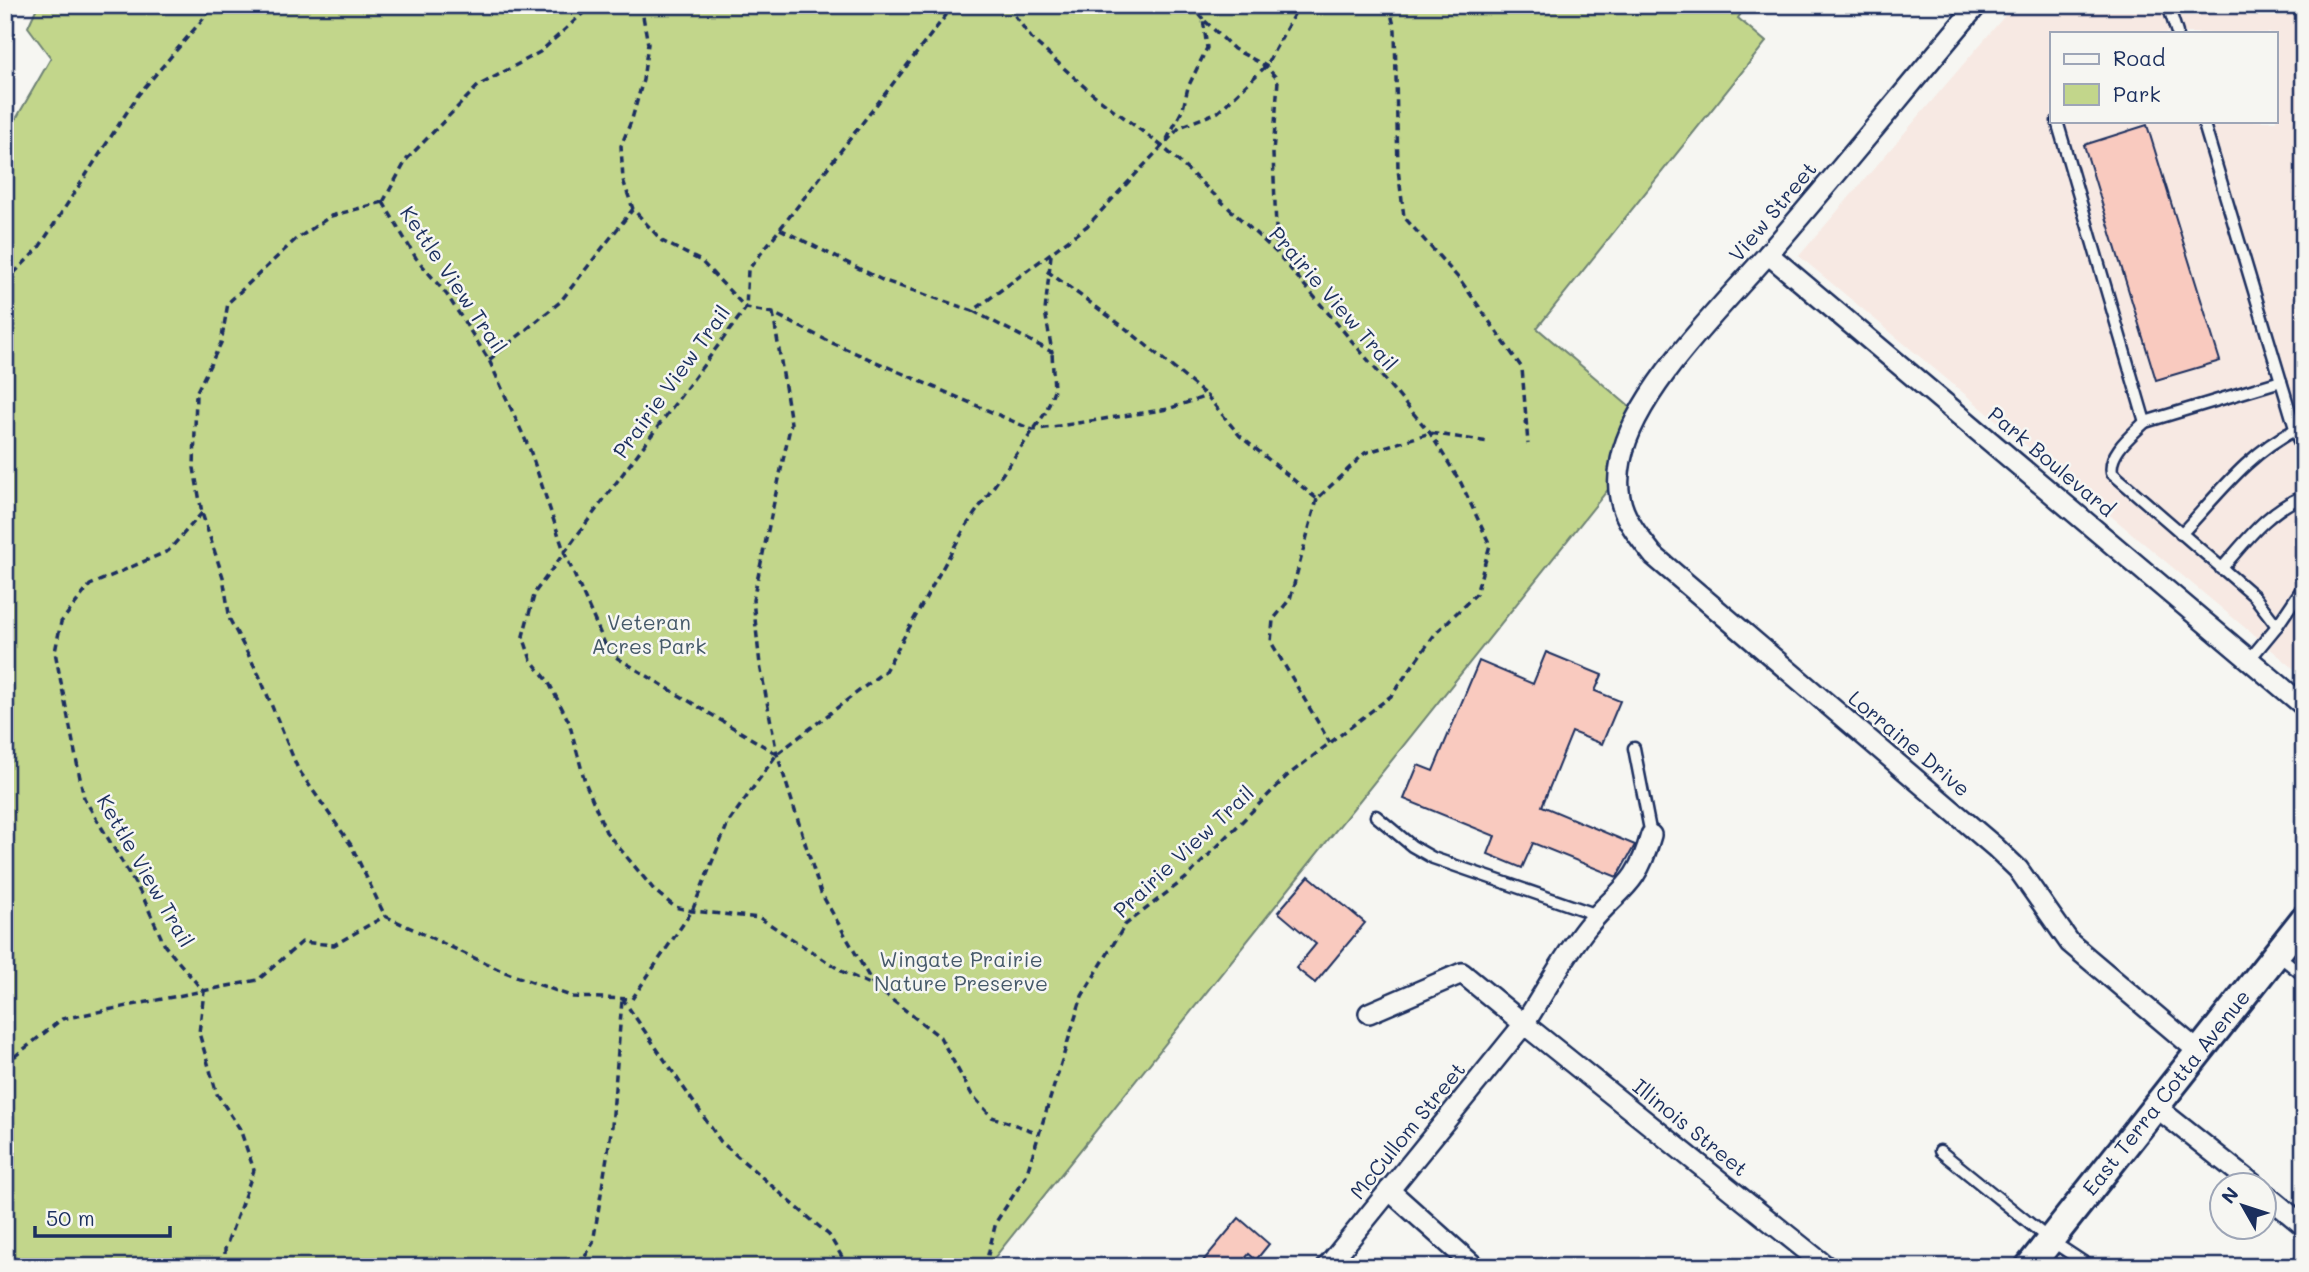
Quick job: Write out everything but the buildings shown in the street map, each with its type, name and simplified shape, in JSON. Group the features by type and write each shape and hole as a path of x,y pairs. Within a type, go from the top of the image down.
{"main road":[{"name":"East Terra Cotta Avenue","path":"2029,1267 2304,919"}],"street":[{"name":"View Street","path":"1621,460 1627,435 1654,391 1977,5"},
{"name":"Park Boulevard","path":"1768,254 2304,706"},
{"name":"Lorraine Drive","path":"1621,460 1618,496 1632,528 1654,555 1995,847 2018,869 2070,943 2199,1052"},
{"name":"McCullom Street","path":"1327,1267 1524,1024 1587,927 1631,884 1644,860 1651,835"},
{"name":"Illinois Street","path":"1369,1013 1462,973 1827,1267"},
{"path":"2156,1107 2234,1170"},
{"path":"1389,1191 1475,1267"},
{"path":"2278,1205 2304,1226"}],"lane":[{"path":"2168,5 2177,32"},
{"path":"2057,122 2145,422"},
{"path":"2203,122 2304,458"},
{"path":"2277,626 2254,596 2112,473 2112,462 2116,453 2145,422 2281,381"},
{"path":"2181,534 2249,461 2269,443 2295,430"},
{"path":"2221,569 2278,507 2304,496"},
{"path":"2249,660 2277,626 2304,586"},
{"path":"1634,748 1651,835"},
{"path":"1376,816 1412,846 1433,858 1598,916"},
{"path":"2276,953 2304,975"},
{"path":"1940,1151 2050,1240 2091,1267"}],"path":[{"path":"5,282 38,249 138,95 215,5"},
{"path":"383,202 407,159 478,86 540,52 592,5"},
{"path":"641,5 648,44 643,80 621,146 623,180 633,209 662,241 701,261 746,307 773,313 830,342 1033,430 1168,409 1207,396"},
{"name":"Prairie View Trail","path":"565,554 746,307 748,270 954,5"},
{"name":"Prairie View Trail","path":"985,1267 996,1222 1026,1176 1082,996 1125,925 1185,878 1287,776 1391,696 1435,634 1476,594 1490,545 1461,482 1430,433 1277,253 1163,148 1070,74 1032,38 1007,5"},
{"path":"1192,5 1234,49 1266,66 1278,80 1273,154 1277,253"},
{"path":"973,311 1087,226 1180,127 1218,112 1266,66 1299,5"},
{"path":"1389,5 1395,30 1398,169 1404,217 1461,281 1522,368 1528,444"},
{"path":"1163,148 1183,109 1188,87 1207,48 1203,19"},
{"name":"Kettle View Trail","path":"204,992 165,946 143,897 84,798 55,652 61,622 90,585 168,551 201,513 194,468 196,393 221,343 228,303 295,240 331,216 383,202 416,258 447,295 489,360 530,450 565,554"},
{"path":"489,360 561,302 633,209"},
{"path":"780,229 882,280 973,311 1052,352"},
{"path":"201,513 223,578 230,620 259,675 298,769 351,845 385,916 502,971 573,998 632,999 692,911 728,822 777,754 884,671 966,526 1046,412 1054,390 1052,352 1045,311 1047,271 1051,253"},
{"path":"1047,271 1129,331 1207,396 1240,436 1317,499"},
{"path":"773,313 792,422 753,600 760,665 777,754 821,893 874,986"},
{"path":"1330,743 1271,642 1273,620 1290,599 1317,499 1365,453 1430,433 1489,442"},
{"path":"777,754 609,653 565,554 535,592 523,636 531,660 548,681 569,722 585,782 606,832 655,891 675,907 760,918 843,972 874,986 940,1037 972,1095 992,1117 1040,1133"},
{"path":"5,1064 62,1019 258,980 302,942 334,945 385,916"},
{"path":"204,992 198,1033 217,1094 240,1129 254,1170 225,1249 225,1267"},
{"path":"579,1267 593,1243 612,1126 622,998"},
{"path":"622,998 721,1142 829,1235 849,1267"}],"shaded area":[{"path":"2014,5 2304,5 2304,677 1799,256"}],"green space":[{"name":"Veteran Acres Park","path":"38,5 1747,5 1738,18 1766,42 1537,328 1638,414 1618,477 987,1267 5,1267 5,138 51,58 28,27"}],"park label":[{"name":"Wingate Prairie Nature Preserve","path":"961,972"}]}
